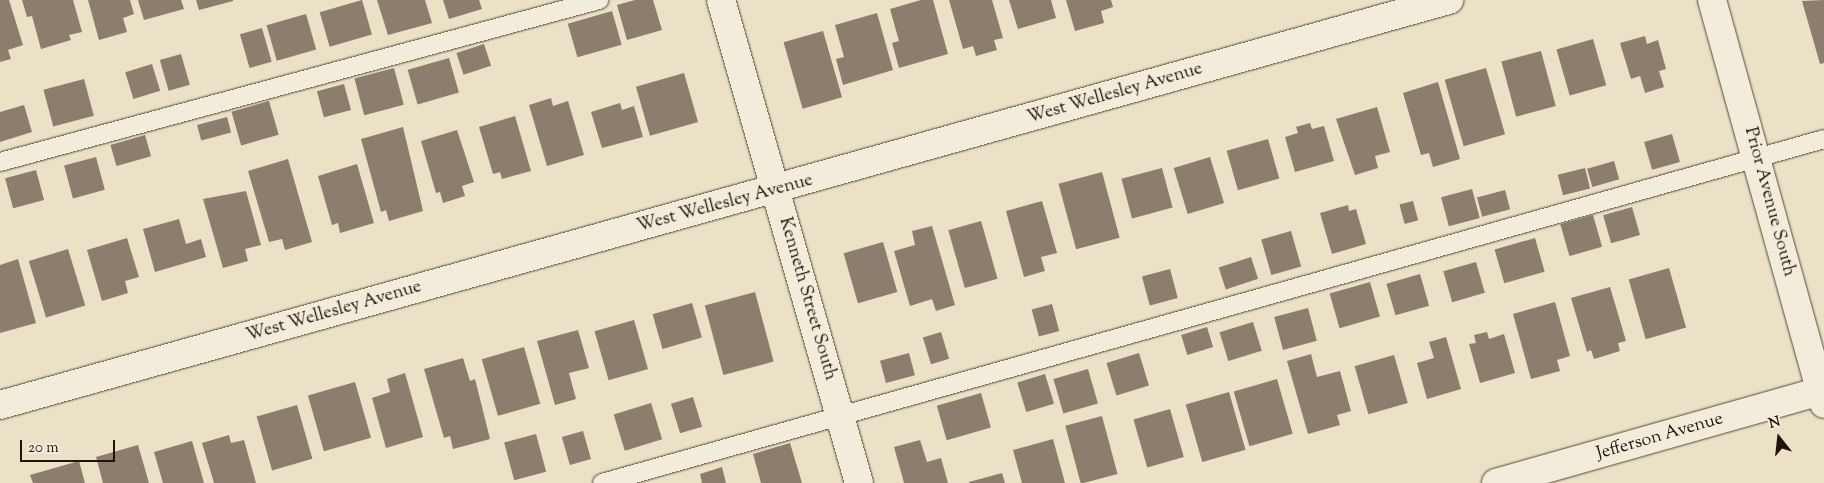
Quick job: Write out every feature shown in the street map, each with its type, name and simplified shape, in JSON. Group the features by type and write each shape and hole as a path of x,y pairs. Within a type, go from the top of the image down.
{"street":[{"name":"Kenneth Street South","path":"721,0 859,483"},
{"name":"West Wellesley Avenue","path":"0,405 775,190 1449,0"},
{"name":"Prior Avenue South","path":"1712,0 1758,157 1823,395"},
{"name":"Jefferson Avenue","path":"1496,483 1823,395"}],"lane":[{"path":"0,162 599,0"},
{"path":"602,483 1824,138"}],"building":[{"path":"0,0 9,0 23,45 8,50 11,59 0,62"},
{"path":"22,0 73,0 82,32 69,35 71,40 41,49 32,16 27,17"},
{"path":"88,0 130,0 134,14 123,18 127,32 99,40"},
{"path":"138,0 181,0 184,9 144,20"},
{"path":"196,0 233,0 233,1 199,10"},
{"path":"362,0 372,35 330,47 320,12"},
{"path":"377,0 425,0 432,23 388,35"},
{"path":"443,0 479,0 482,9 449,19"},
{"path":"635,0 653,0 662,30 627,40 617,5"},
{"path":"921,0 933,0 948,54 899,68 892,43 899,41 890,9"},
{"path":"949,0 992,0 1003,38 994,40 997,50 976,56 973,46 963,49"},
{"path":"1009,0 1051,0 1056,18 1018,29"},
{"path":"1066,0 1111,0 1113,7 1101,11 1104,23 1075,31"},
{"path":"1824,0 1824,63 1820,64 1802,1"},
{"path":"612,11 622,45 577,57 568,24"},
{"path":"877,13 893,70 843,85 836,59 844,57 835,25"},
{"path":"306,14 316,50 277,61 267,25"},
{"path":"262,28 272,62 250,68 240,34"},
{"path":"823,31 842,97 803,109 784,42"},
{"path":"1645,36 1647,44 1658,40 1666,69 1659,71 1664,87 1645,93 1640,76 1631,79 1620,43"},
{"path":"1593,39 1606,85 1570,96 1556,49"},
{"path":"484,44 491,66 464,75 456,53"},
{"path":"1541,51 1556,106 1516,117 1501,62"},
{"path":"181,54 190,85 169,91 160,60"},
{"path":"449,58 459,93 418,104 408,70"},
{"path":"152,64 160,91 133,99 125,72"},
{"path":"394,68 404,105 364,115 354,79"},
{"path":"1486,68 1505,134 1464,146 1445,80"},
{"path":"684,73 698,122 650,136 636,87"},
{"path":"84,79 94,116 53,127 43,90"},
{"path":"1438,82 1460,159 1433,167 1429,153 1421,155 1403,93"},
{"path":"344,84 351,110 324,117 317,91"},
{"path":"551,98 553,106 568,101 584,155 547,166 529,105"},
{"path":"269,101 279,135 241,145 232,112"},
{"path":"620,103 622,110 634,106 643,137 602,148 591,112"},
{"path":"24,105 32,132 0,142 0,112"},
{"path":"1377,107 1390,152 1375,156 1378,168 1355,175 1336,119"},
{"path":"515,116 531,171 502,179 500,172 493,174 479,127"},
{"path":"227,117 231,132 201,140 197,125"},
{"path":"1310,123 1312,129 1324,126 1334,161 1295,172 1285,137 1298,133 1296,127"},
{"path":"403,127 423,211 389,221 386,210 381,212 361,139"},
{"path":"457,130 474,182 462,186 465,196 443,203 440,192 436,193 421,141"},
{"path":"1672,134 1680,162 1652,170 1644,142"},
{"path":"145,135 151,156 116,166 110,145"},
{"path":"1268,139 1279,178 1238,190 1227,151"},
{"path":"96,157 105,190 73,198 64,166"},
{"path":"1210,157 1224,203 1188,214 1174,168"},
{"path":"288,159 312,242 285,250 282,239 269,242 248,171"},
{"path":"1614,161 1619,179 1592,187 1587,169"},
{"path":"357,164 374,223 340,233 338,223 332,225 318,176"},
{"path":"1162,168 1173,208 1132,218 1121,179"},
{"path":"1585,168 1590,188 1563,195 1558,175"},
{"path":"36,170 44,200 13,208 5,178"},
{"path":"1102,172 1120,238 1076,249 1059,184"},
{"path":"1472,189 1480,218 1449,226 1441,197"},
{"path":"1505,190 1510,209 1482,217 1477,198"},
{"path":"246,191 261,245 245,249 248,261 223,268 203,199"},
{"path":"1042,201 1057,253 1041,257 1045,271 1024,277 1006,211"},
{"path":"1413,201 1418,220 1405,224 1399,205"},
{"path":"1348,205 1349,211 1356,209 1366,244 1332,254 1320,213"},
{"path":"1632,207 1640,235 1611,243 1603,215"},
{"path":"1593,215 1602,247 1569,256 1560,224"},
{"path":"179,219 186,244 201,239 206,257 155,272 143,229"},
{"path":"981,221 998,279 965,288 948,230"},
{"path":"932,226 955,305 936,311 932,299 910,306 894,251 915,245 912,231"},
{"path":"1291,231 1301,267 1271,275 1261,240"},
{"path":"127,238 139,277 125,281 128,293 102,301 87,250"},
{"path":"1535,238 1545,272 1504,283 1495,250"},
{"path":"883,242 897,292 858,303 844,253"},
{"path":"68,249 85,305 46,317 29,261"},
{"path":"1251,257 1258,279 1226,289 1219,268"},
{"path":"18,259 36,323 0,333 0,265"},
{"path":"1476,262 1485,293 1452,302 1443,271"},
{"path":"1669,268 1686,328 1646,339 1629,280"},
{"path":"1170,269 1178,298 1150,305 1142,277"},
{"path":"1420,274 1429,306 1395,315 1386,284"},
{"path":"1370,282 1380,317 1340,328 1330,294"},
{"path":"1610,287 1626,341 1618,343 1620,351 1594,359 1591,350 1587,352 1571,298"},
{"path":"755,292 774,362 723,375 705,305"},
{"path":"1555,302 1570,356 1557,360 1560,371 1531,379 1513,314"},
{"path":"692,303 702,338 663,349 653,314"},
{"path":"1052,304 1059,331 1039,336 1032,309"},
{"path":"1308,308 1317,341 1283,350 1274,317"},
{"path":"634,320 648,369 609,380 595,331"},
{"path":"1253,322 1262,351 1228,361 1220,332"},
{"path":"1207,327 1213,347 1187,355 1181,335"},
{"path":"578,330 589,368 569,373 576,399 555,405 537,341"},
{"path":"941,332 949,359 931,364 923,338"},
{"path":"1487,332 1489,339 1504,334 1515,373 1480,383 1469,344 1476,343 1474,335"},
{"path":"1446,337 1461,389 1427,399 1417,363 1434,358 1429,342"},
{"path":"524,347 540,404 498,416 482,359"},
{"path":"909,353 915,375 886,383 880,361"},
{"path":"1139,353 1149,386 1116,395 1106,363"},
{"path":"1311,354 1317,377 1340,371 1351,411 1337,415 1340,425 1308,434 1287,361"},
{"path":"1394,355 1408,403 1368,414 1355,366"},
{"path":"463,358 470,381 475,379 490,439 453,449 450,436 444,438 424,369"},
{"path":"1088,369 1098,404 1063,414 1053,379"},
{"path":"405,373 423,437 386,448 372,398 390,392 387,379"},
{"path":"1045,374 1054,404 1026,412 1017,382"},
{"path":"1277,379 1293,434 1249,446 1234,391"},
{"path":"355,382 371,438 324,451 308,396"},
{"path":"1229,392 1246,450 1202,462 1186,404"},
{"path":"981,393 991,428 947,440 937,406"},
{"path":"693,397 702,427 680,433 671,404"},
{"path":"651,403 662,439 625,451 614,414"},
{"path":"297,405 312,459 272,470 257,417"},
{"path":"1170,409 1184,457 1147,468 1133,419"},
{"path":"1102,416 1118,474 1081,483 1065,426"},
{"path":"583,431 591,459 570,465 562,437"},
{"path":"536,434 546,472 514,480 504,443"},
{"path":"229,435 231,443 244,440 256,483 214,483 202,443"},
{"path":"1053,439 1065,483 1022,483 1013,450"},
{"path":"920,440 927,462 941,458 948,483 904,483 894,447"},
{"path":"192,441 204,483 163,483 154,452"},
{"path":"790,443 802,483 761,483 753,454"},
{"path":"138,445 149,483 103,483 96,457"},
{"path":"79,461 85,483 33,483 30,475"},
{"path":"722,467 726,483 702,483 700,474"},
{"path":"1002,473 1005,483 969,483 969,482"}]}
